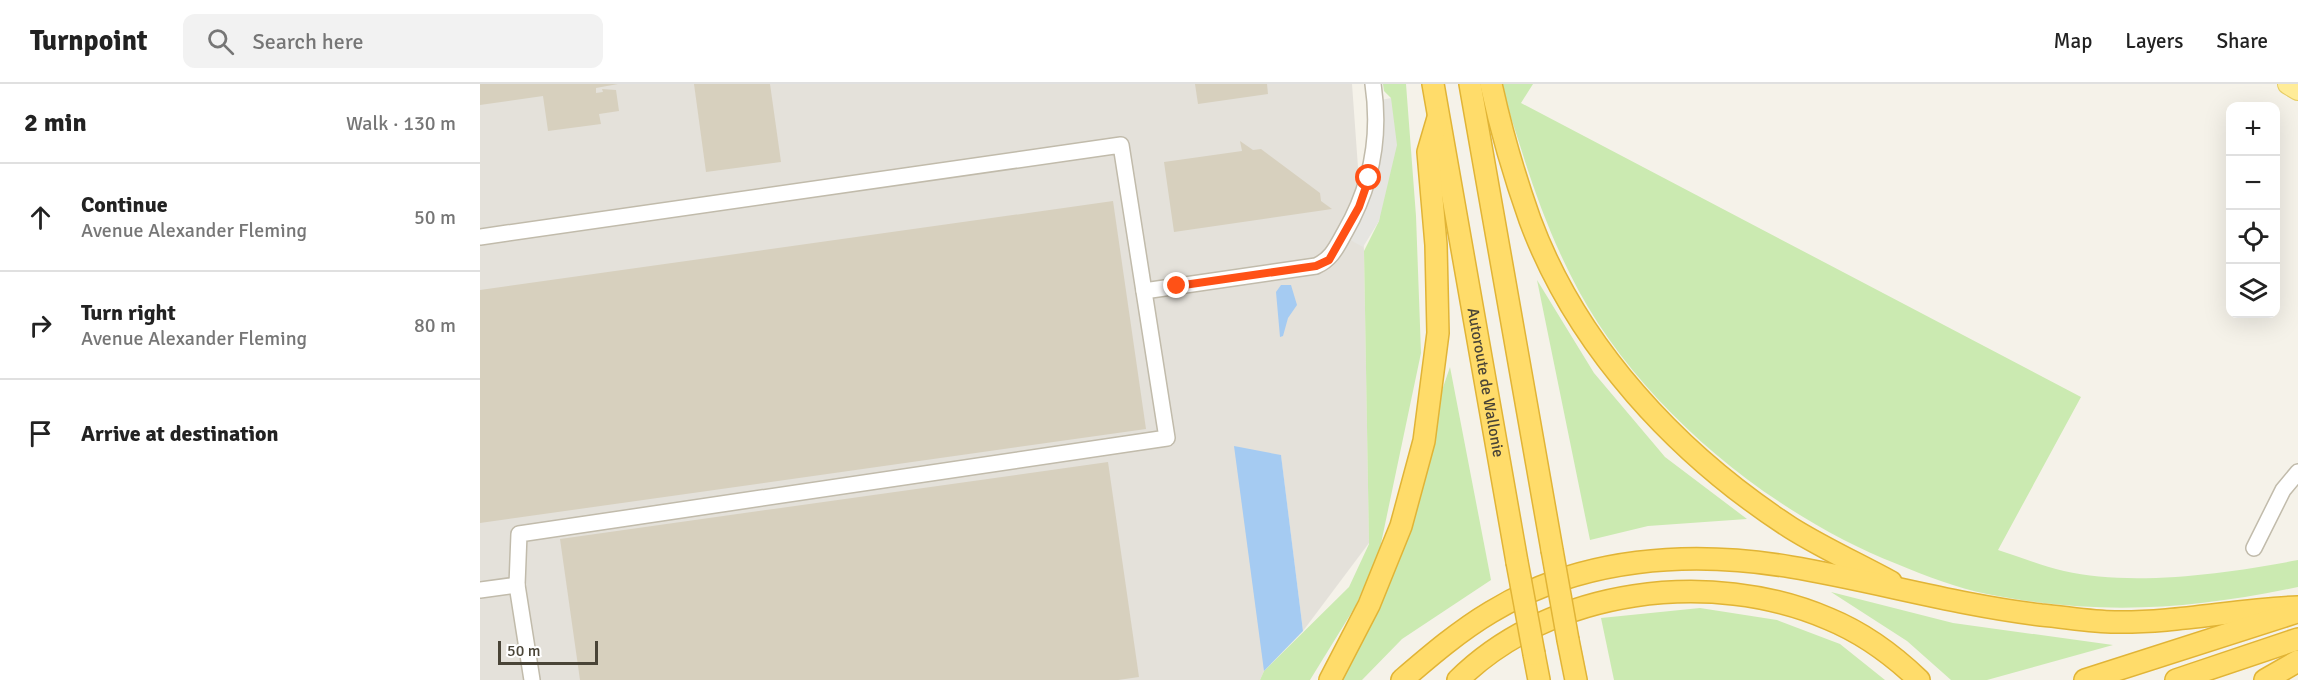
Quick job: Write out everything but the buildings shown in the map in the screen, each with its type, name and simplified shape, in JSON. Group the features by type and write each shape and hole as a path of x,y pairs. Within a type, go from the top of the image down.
{"highway":[{"name":"Autoroute de Wallonie","path":"1433,84 1539,680"},
{"path":"1470,84 1576,680"},
{"path":"1491,84 1501,129 1531,221 1561,284 1589,333 1630,388 1678,439 1727,482 1792,528 1913,594"},
{"path":"1330,680 1369,605 1401,526 1424,441 1438,333 1436,245 1428,152 1438,118"},
{"path":"1402,680 1432,653 1492,611 1543,586 1585,572 1666,558 1727,560 1791,567 1988,609 2115,622 2188,619 2266,608 2298,607"},
{"path":"1458,680 1505,643 1552,619 1592,605 1624,598 1665,592 1706,591 1750,596 1828,618 1863,636 1919,680"},
{"path":"2085,680 2298,612"},
{"path":"2175,680 2298,639"},
{"path":"2265,680 2298,661"}],"main road":[{"path":"2288,84 2298,90"}],"street":[{"path":"1144,291 1316,266 1329,260 1359,207 1369,178 1376,146 1373,84"},
{"path":"480,237 1121,145 1167,438 519,534 517,585 532,680"},
{"path":"2254,548 2283,490 2298,472"},
{"path":"480,590 517,585"}],"shaded area":[{"path":"480,84 1352,84 1364,251 1369,543 1303,631 1281,456 1264,671 1260,680 480,680"},
{"path":"1391,98 1397,145 1379,221 1363,247 1343,236 1359,207 1376,101"}],"green space":[{"path":"1383,84 1406,84 1416,216 1421,353 1379,553 1355,607 1310,680 1260,680 1264,671 1349,587 1369,544 1364,251 1379,221 1391,98 1384,91"},
{"path":"1503,84 1533,84 1521,103 2081,397 1998,550 2064,571 2120,578 2212,573 2298,560 2298,587 2219,601 2143,607 2106,608 2028,601 1987,594 1930,577 1848,542 1800,515 1753,483 1708,448 1666,408 1629,366 1597,321 1570,274 1544,216 1515,129"},
{"path":"1537,280 1594,373 1665,457 1747,519 1648,526 1590,540"},
{"path":"1450,367 1491,580 1402,639 1362,680 1342,680 1368,630 1413,512 1437,405"},
{"path":"1831,592 1953,623 2113,645 1987,680 1951,680 1907,641"},
{"path":"1700,608 1777,620 1840,644 1885,680 1614,680 1601,618"}],"water":[{"path":"1281,285 1291,285 1297,305 1288,318 1283,336 1280,337 1276,292"},
{"path":"1234,446 1281,455 1303,631 1264,671"}],"route":[{"path":"1177,286 1316,266 1329,260 1359,207 1369,178"}]}
